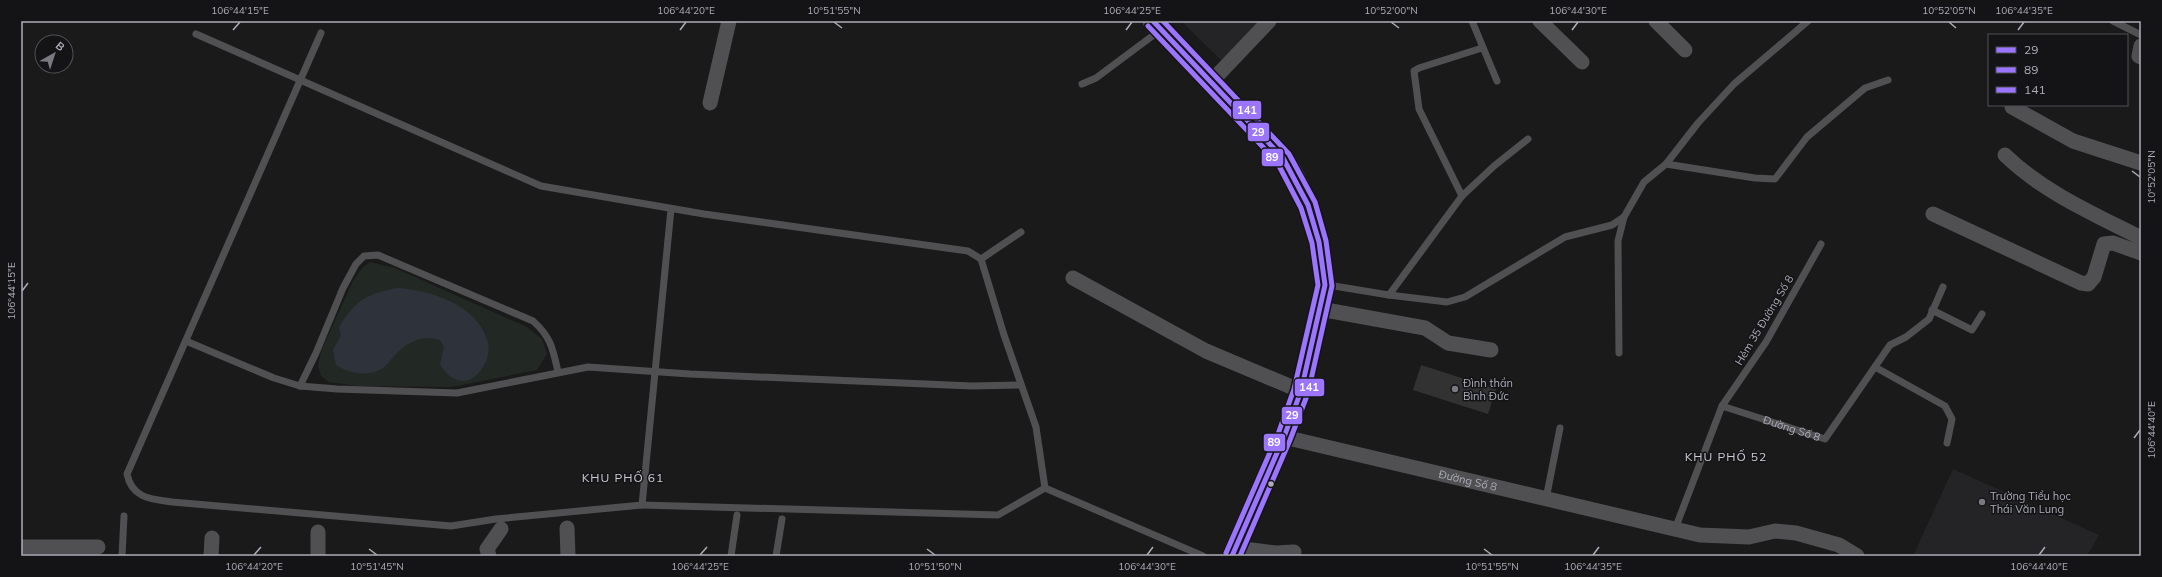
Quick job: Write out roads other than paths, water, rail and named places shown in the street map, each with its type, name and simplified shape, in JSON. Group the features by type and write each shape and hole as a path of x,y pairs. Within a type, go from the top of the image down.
{"main road":[{"path":"1157,25 1283,158 1293,174 1308,205 1319,242 1325,285 1300,391 1284,437 1234,552"}],"street":[{"path":"710,103 729,21"},
{"path":"1211,82 1269,21"},
{"path":"1540,21 1582,62"},
{"path":"1656,21 1685,50"},
{"path":"2141,46 2139,56 2141,57"},
{"path":"2012,107 2073,141 2141,163"},
{"path":"2005,155 2018,168 2069,201 2141,238"},
{"path":"1933,214 2081,283 2088,284 2094,277 2104,244 2113,243 2141,253"},
{"path":"1073,278 1206,351 1300,391"},
{"path":"1320,309 1426,328 1448,343 1491,350"},
{"name":"Đường Số 8","path":"1284,437 1700,535 1749,537 1775,531 1796,533 1839,545 1857,556"},
{"path":"567,528 568,556"},
{"path":"489,556 487,549 500,529"},
{"path":"318,532 318,556"},
{"path":"211,556 212,538"},
{"path":"21,547 98,547"},
{"path":"1234,552 1294,552"}],"lane":[{"path":"1472,21 1497,81"},
{"path":"1619,353 1618,241 1624,217 1644,182 1666,164 1698,123 1734,84 1808,21"},
{"path":"2113,21 2141,35"},
{"path":"1082,84 1096,78 1157,25"},
{"path":"321,33 127,474 130,484 137,493 151,499 451,526 496,519 642,505 998,515 1045,488"},
{"path":"196,34 541,186 671,209 968,251 981,259 1036,427 1045,488"},
{"path":"1462,196 1420,109 1414,71 1419,68 1482,48"},
{"path":"1666,164 1775,180 1807,138 1865,88 1888,80"},
{"path":"1389,295 1462,196 1494,166 1528,139"},
{"path":"642,505 654,370 671,209"},
{"path":"1325,285 1447,302 1465,297 1565,237 1612,225 1624,217"},
{"path":"981,259 1021,232"},
{"name":"Hẻm 35 Đường Số 8","path":"1722,406 1766,342 1820,244"},
{"path":"300,386 316,353 342,288 356,264 364,256 378,255 533,321 544,331 552,346 558,372"},
{"name":"Đường Số 8","path":"1722,406 1825,439 1890,345 1906,337 1929,319 1942,287"},
{"path":"1932,310 1972,330 1982,314"},
{"path":"186,341 274,378 300,386 457,393 530,380 558,372 588,367 654,370 690,374 972,386 1021,385"},
{"path":"1875,366 1946,406 1952,419 1947,443"},
{"path":"1674,529 1722,406"},
{"path":"1546,499 1560,428"},
{"path":"1045,488 1203,556"},
{"path":"731,556 737,515"},
{"path":"122,556 124,516"},
{"path":"776,556 782,519"}],"place":[{"name":"Đình thần Bình Đức","path":"1455,389"},
{"name":"Trường Tiểu học Thái Văn Lung","path":"1982,502"}],"district":[{"name":"KHU PHỐ 52","path":"1726,456"},
{"name":"KHU PHỐ 61","path":"623,477"}]}
